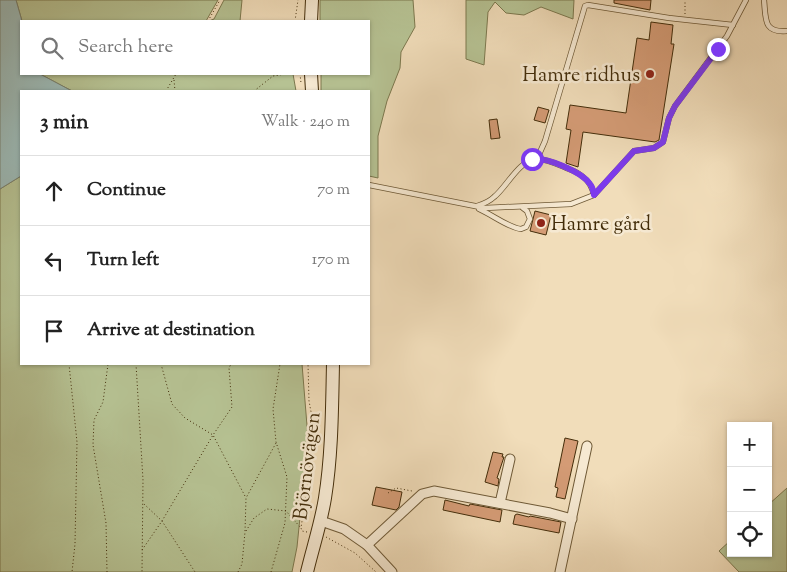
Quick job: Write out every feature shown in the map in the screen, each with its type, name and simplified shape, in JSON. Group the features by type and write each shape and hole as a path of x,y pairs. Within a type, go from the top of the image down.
{"main road":[{"path":"311,20 312,0"},
{"path":"311,75 312,90"},
{"name":"Björnövägen","path":"307,572 321,521 328,470 333,365"}],"street":[{"path":"560,572 587,446"},
{"path":"500,503 510,459"},
{"path":"367,545 422,494 434,491 572,519"},
{"path":"321,521 344,530 367,545 390,571"}],"lane":[{"path":"370,185 485,208 571,204 594,195 634,151 654,148 663,142 669,118 675,106 718,49 734,25 746,0"},
{"path":"764,0 766,23 777,32 787,31"},
{"path":"537,158 545,141 585,6 734,25"},
{"path":"475,207 485,204 495,197 520,167 528,161 537,158 580,174 592,185 594,195"},
{"path":"475,207 495,216 510,226 522,229 526,227 530,219 527,211 522,207"}],"path":[{"path":"209,20 220,0"},
{"path":"295,20 298,0"},
{"path":"685,0 685,19"},
{"path":"167,90 176,75"},
{"path":"255,90 273,76 279,75"},
{"path":"174,78 175,90"},
{"path":"69,365 77,442 75,544 72,572"},
{"path":"107,572 106,523 93,445 94,420 103,402 108,365"},
{"path":"136,365 143,480 142,572"},
{"path":"161,365 172,404 185,418 212,435 246,498"},
{"path":"142,550 162,521 212,435 232,407 231,365"},
{"path":"270,572 285,523 286,511 287,477 276,442 273,409 280,365"},
{"path":"238,572 242,564 246,498 276,442"},
{"path":"388,493 396,488 422,494"},
{"path":"143,503 162,521 195,572"},
{"path":"245,532 254,518 267,508 286,511 301,528"}],"green space":[{"path":"16,0 218,0 207,20 22,20"},
{"path":"224,0 242,0 240,20 212,20 214,19"},
{"path":"320,0 413,0 415,27 401,52 400,68 387,101 378,136 378,178 370,176 370,90 321,90 321,75 370,75 370,20 320,20"},
{"path":"466,0 574,0 573,19 541,7 524,15 506,13 495,2 488,12 484,65 466,59"},
{"path":"42,75 293,75 296,90 70,90"},
{"path":"20,177 20,365 302,365 308,438 297,547 292,572 0,572 0,189"},
{"path":"787,488 787,572 739,572 719,551 727,544 727,557 772,557 772,501"}],"water":[{"path":"0,0 16,0 22,20 20,20 20,75 42,75 70,90 20,90 20,177 0,189"}],"building":[{"path":"614,0 651,0 650,10 614,3"},
{"name":"Hamre ridhus","path":"651,22 673,25 671,44 674,44 659,140 655,142 583,132 578,167 566,163 571,130 566,129 570,105 626,113 637,38 649,40"},
{"path":"538,107 549,110 545,123 534,120"},
{"path":"497,119 500,138 491,139 489,120"},
{"name":"Hamre gård","path":"535,211 551,215 546,235 530,231"},
{"path":"565,438 578,441 565,499 556,497 558,488 555,487"},
{"path":"493,452 503,454 502,457 504,457 497,478 499,479 498,486 485,482"},
{"path":"376,487 402,492 399,507 396,510 372,505"},
{"path":"445,500 469,506 470,504 502,510 500,522 443,510"},
{"path":"517,514 561,522 559,533 513,524"}],"place":[{"name":"Hamre ridhus","path":"650,74"},
{"name":"Hamre gård","path":"541,223"}],"route":[{"path":"532,159 544,160 580,174 592,185 594,195 634,151 660,146 663,142 672,111 718,49"}]}
